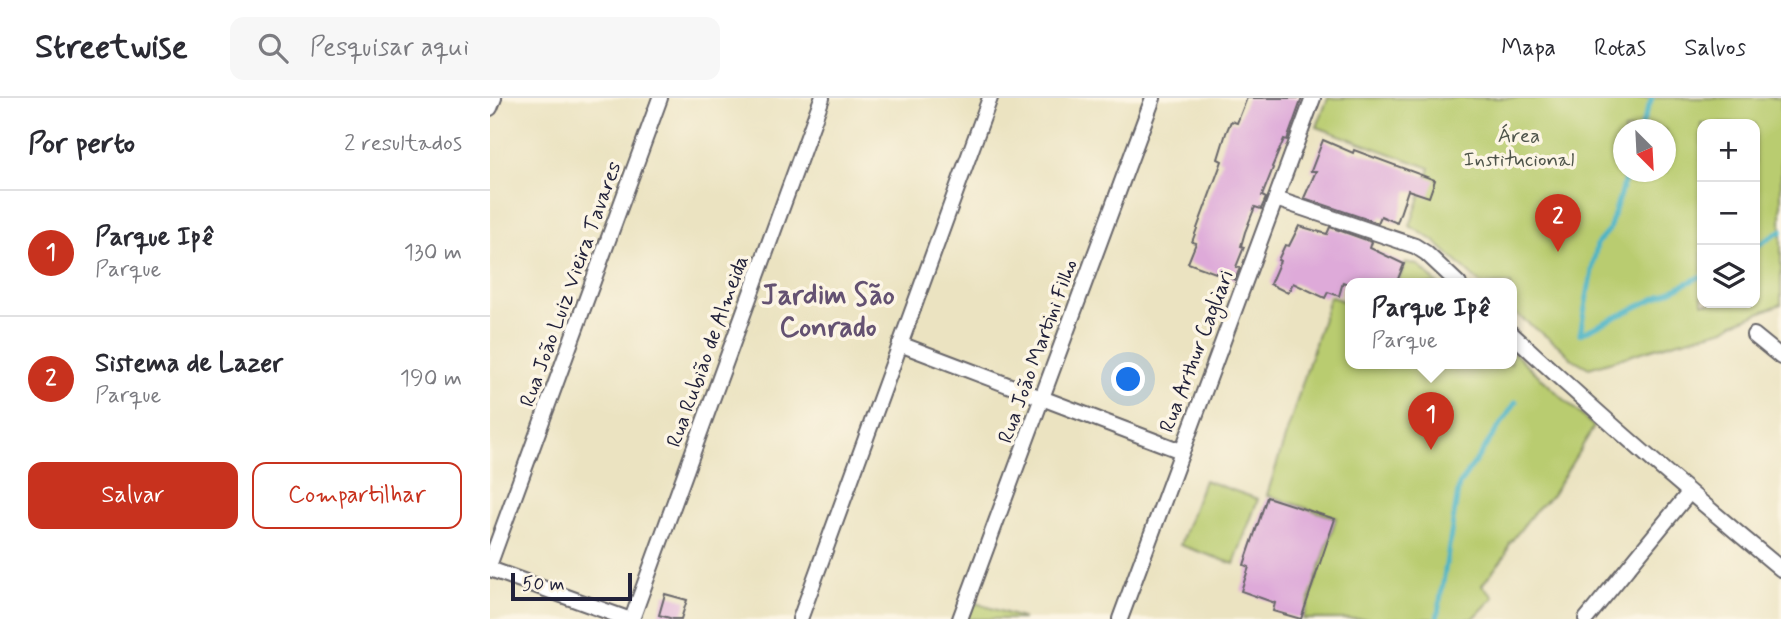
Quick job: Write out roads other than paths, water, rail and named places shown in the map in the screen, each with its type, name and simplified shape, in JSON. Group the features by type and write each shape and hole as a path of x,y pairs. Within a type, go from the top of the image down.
{"street":[{"path":"490,108 494,98"},
{"name":"Rua João Luiz Vieira Tavares","path":"490,563 660,98"},
{"name":"Rua Rubião de Almeida","path":"630,619 822,98"},
{"path":"800,619 990,98"},
{"name":"Rua João Martini Filho","path":"960,619 1153,98"},
{"name":"Rua Arthur Cagliari","path":"1120,619 1313,98"},
{"path":"1276,199 1415,246 1453,278"},
{"path":"1754,335 1781,357"},
{"path":"1517,339 1689,493 1781,569"},
{"path":"900,344 1181,452"},
{"path":"1586,619 1689,493"},
{"path":"490,569 630,619"}],"waterway":[{"path":"1644,119 1652,98"},
{"path":"1580,334 1597,244 1609,230 1624,182"},
{"path":"1758,245 1781,231"},
{"path":"1580,334 1697,278"},
{"path":"1437,619 1459,485 1516,402"}],"place":[{"name":"Sistema de Lazer","path":"1558,252"},
{"name":"Parque Ipê","path":"1431,450"}],"district":[{"name":"Jardim São Conrado","path":"828,310"}],"park label":[{"name":"Área Institucional","path":"1519,147"}]}
